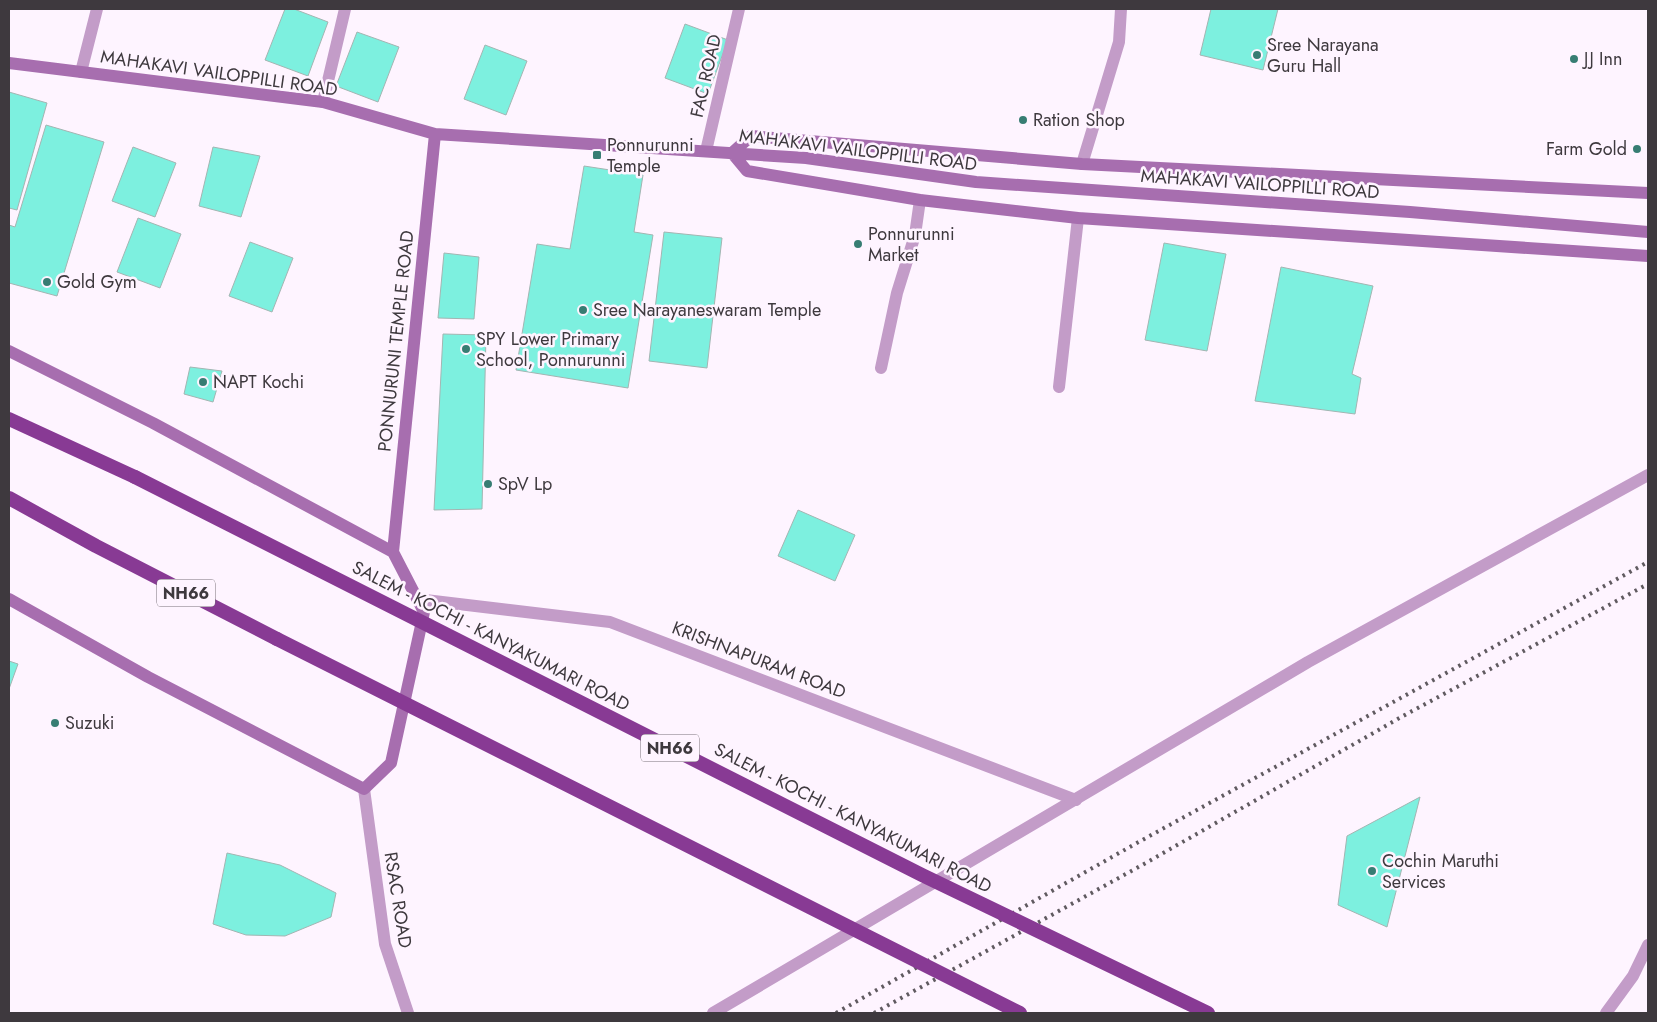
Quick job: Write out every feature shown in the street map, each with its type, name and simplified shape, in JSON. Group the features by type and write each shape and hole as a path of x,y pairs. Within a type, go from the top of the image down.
{"highway":[{"name":"SALEM - KOCHI - KANYAKUMARI ROAD","path":"9,419 135,477 913,871 1208,1013"},
{"name":"NH66","path":"9,498 96,546 277,639 1020,1013"}],"main road":[{"name":"MAHAKAVI VAILOPPILLI ROAD","path":"9,63 323,102 435,134 806,158 976,182 1410,212 1648,232"},
{"name":"PONNURUNI TEMPLE ROAD","path":"393,552 435,134"},
{"path":"1648,192 1082,164 751,136 732,153 747,171 920,200 1078,218 1648,256"},
{"path":"9,351 153,423 393,552 424,612 391,763 364,789 148,676 9,599"}],"street":[{"path":"81,72 97,9"},
{"path":"323,102 345,9"},
{"name":"FAC ROAD","path":"706,152 739,9"},
{"path":"1082,164 1119,42 1121,9"},
{"path":"881,368 897,293 915,235 920,200"},
{"path":"1059,387 1078,218"},
{"path":"713,1013 1308,662 1648,475"},
{"name":"KRISHNAPURAM ROAD","path":"417,599 610,622 1076,800"},
{"name":"RSAC ROAD","path":"364,789 385,944 408,1013"},
{"path":"1606,1013 1633,976 1648,945"}],"building":[{"path":"285,9 294,9 328,22 308,76 265,60"},
{"path":"1211,9 1278,9 1263,70 1200,55"},
{"path":"685,24 728,40 708,94 665,78"},
{"path":"357,32 399,47 378,102 336,86"},
{"path":"485,45 527,61 506,115 464,99"},
{"path":"9,92 47,103 17,210 9,208"},
{"path":"46,125 104,142 57,296 9,283 9,225 15,227"},
{"path":"133,147 176,163 155,217 112,201"},
{"path":"213,147 260,156 241,217 199,206"},
{"name":"Sree Narayaneswaram Temple","path":"584,166 643,175 634,232 653,235 628,388 516,370 537,244 570,249"},
{"path":"138,218 181,234 160,288 117,272"},
{"path":"664,232 722,238 707,368 649,361"},
{"path":"250,242 293,258 272,312 229,296"},
{"path":"1164,243 1226,254 1207,351 1145,340"},
{"name":"SPY Lower Primary School, Ponnurunni","path":"444,253 479,257 474,319 438,318"},
{"path":"1281,267 1373,286 1352,374 1361,378 1355,414 1255,401"},
{"name":"SPY Lower Primary School, Ponnurunni","path":"443,334 486,335 482,509 434,510"},
{"name":"NAPT Kochi","path":"190,367 222,371 213,402 184,394"},
{"path":"798,510 855,535 835,581 778,556"},
{"path":"9,661 18,664 9,689"},
{"name":"Cochin Maruthi Services","path":"1420,797 1387,927 1338,905 1347,836"},
{"path":"227,853 280,865 336,893 331,917 285,936 246,935 213,924"}],"railway":[{"path":"836,1013 1135,844 1648,562"},
{"path":"874,1013 1144,864 1403,716 1648,584"}],"place":[{"name":"Sree Narayana Guru Hall","path":"1257,55"},
{"name":"JJ Inn","path":"1574,59"},
{"name":"Ration Shop","path":"1023,120"},
{"name":"Farm Gold","path":"1637,149"},
{"name":"Ponnurunni Temple","path":"597,155"},
{"name":"Ponnurunni Market","path":"858,244"},
{"name":"Gold Gym","path":"47,282"},
{"name":"Sree Narayaneswaram Temple","path":"583,310"},
{"name":"SPY Lower Primary School, Ponnurunni","path":"466,349"},
{"name":"NAPT Kochi","path":"203,382"},
{"name":"SpV Lp","path":"488,484"},
{"name":"Suzuki","path":"55,723"},
{"name":"Cochin Maruthi Services","path":"1372,871"}]}
